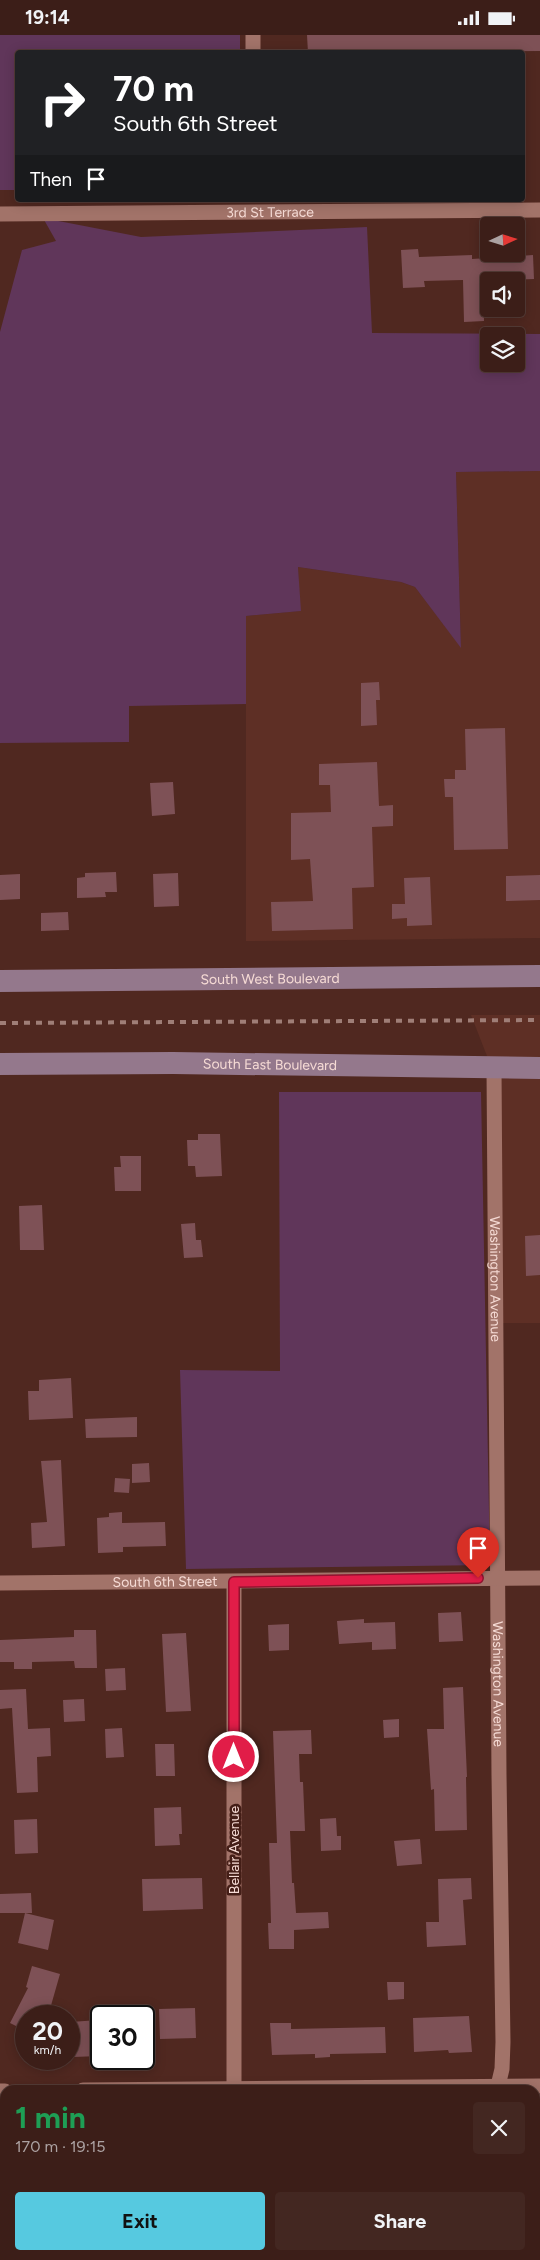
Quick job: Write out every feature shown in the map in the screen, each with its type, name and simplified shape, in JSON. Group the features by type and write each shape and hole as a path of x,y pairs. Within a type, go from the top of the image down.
{"main road":[{"name":"South West Boulevard","path":"0,981 540,976"},
{"name":"South East Boulevard","path":"0,1063 173,1063 540,1068"}],"street":[{"path":"253,35 253,50"},
{"name":"3rd St Terrace","path":"0,214 254,207 540,210"},
{"name":"Washington Avenue","path":"494,1068 497,1578 503,2042 502,2069 499,2085"},
{"name":"South 6th Street","path":"0,1583 540,1578"},
{"name":"Bellair Avenue","path":"234,1582 234,2085"}],"shaded area":[{"path":"0,35 240,35 240,50 15,50 15,190 0,190"},
{"path":"43,218 141,237 367,227 372,333 480,334 480,372 525,372 525,334 540,334 540,471 456,472 461,648 415,587 401,582 298,567 301,611 246,616 246,704 129,706 129,742 0,743 0,332 22,250 56,241"},
{"path":"540,471 540,938 246,941 246,616 300,611 298,567 401,582 415,587 461,647 456,472"},
{"path":"471,1015 540,1015 540,1323 495,1323 494,1074"},
{"path":"279,1092 481,1092 490,1565 186,1569 180,1370 280,1371"}],"building":[{"path":"307,35 540,35 540,51 308,50"},
{"path":"418,249 419,257 472,255 472,259 480,258 480,263 525,263 525,256 533,255 534,279 525,279 525,272 480,272 480,317 484,317 484,321 464,322 463,280 424,281 425,287 403,288 401,250"},
{"path":"379,682 380,700 376,700 377,725 361,726 361,683"},
{"path":"505,728 508,849 454,850 453,797 445,797 444,779 455,779 455,770 466,770 465,729"},
{"path":"377,762 379,806 393,805 393,826 372,827 374,887 352,888 353,929 272,931 271,902 313,901 310,859 291,860 291,813 331,812 330,785 319,785 319,764"},
{"path":"173,782 175,814 152,816 150,783"},
{"path":"116,872 117,892 105,892 106,897 77,898 77,878 85,877 85,873"},
{"path":"178,873 179,906 154,907 153,874"},
{"path":"20,874 20,899 0,900 0,875"},
{"path":"540,875 540,900 506,901 506,876"},
{"path":"430,877 432,925 407,926 407,918 392,919 392,904 405,904 404,878"},
{"path":"68,912 69,930 41,931 41,913"},
{"path":"198,1134 220,1134 222,1176 196,1177 195,1166 188,1166 187,1140 198,1140"},
{"path":"120,1156 141,1156 141,1191 115,1191 114,1167 121,1167"},
{"path":"42,1205 44,1250 20,1250 19,1206"},
{"path":"195,1223 196,1240 201,1240 203,1257 184,1258 181,1224"},
{"path":"540,1235 540,1275 526,1276 525,1236"},
{"path":"71,1378 73,1418 29,1420 28,1391 39,1391 39,1380"},
{"path":"137,1417 137,1437 86,1438 85,1419"},
{"path":"61,1460 65,1546 32,1548 31,1523 47,1522 41,1461"},
{"path":"149,1463 150,1482 132,1483 132,1464"},
{"path":"115,1478 130,1479 129,1493 114,1492"},
{"path":"122,1512 122,1523 165,1522 166,1546 123,1547 123,1552 98,1553 97,1518 109,1517 109,1513"},
{"path":"461,1612 463,1641 439,1642 438,1613"},
{"path":"364,1619 364,1623 395,1622 396,1649 372,1650 372,1642 339,1644 337,1621"},
{"path":"289,1624 289,1650 269,1651 268,1625"},
{"path":"74,1630 96,1630 97,1668 75,1668 74,1661 32,1662 32,1669 14,1669 14,1662 0,1662 0,1640 74,1637"},
{"path":"186,1633 191,1711 166,1712 162,1634"},
{"path":"125,1668 126,1690 106,1691 105,1669"},
{"path":"463,1687 467,1830 435,1831 434,1789 431,1790 427,1729 444,1729 443,1688"},
{"path":"26,1689 28,1729 50,1728 51,1756 37,1757 38,1792 17,1793 12,1708 0,1709 0,1690"},
{"path":"84,1699 85,1721 64,1722 63,1700"},
{"path":"399,1719 399,1737 384,1738 383,1720"},
{"path":"122,1728 124,1757 106,1758 105,1729"},
{"path":"311,1730 312,1754 299,1754 300,1782 303,1782 305,1831 290,1831 292,1883 294,1883 296,1913 328,1912 329,1928 294,1930 294,1949 269,1949 268,1923 271,1923 269,1843 277,1843 273,1731"},
{"path":"155,1744 174,1744 175,1776 156,1776"},
{"path":"181,1807 182,1834 179,1834 180,1845 155,1846 154,1808"},
{"path":"336,1818 337,1836 341,1836 341,1850 321,1851 320,1819"},
{"path":"37,1819 38,1853 15,1854 14,1820"},
{"path":"420,1839 422,1864 397,1866 394,1841"},
{"path":"202,1878 203,1909 143,1911 142,1879"},
{"path":"471,1878 472,1899 463,1900 466,1945 427,1947 426,1922 439,1922 438,1879"},
{"path":"31,1893 32,1913 0,1913 0,1894"},
{"path":"25,1913 54,1920 48,1950 18,1943"},
{"path":"32,1966 60,1974 51,2005 19,2005 28,1988 26,1987"},
{"path":"387,1982 404,1982 404,1999 388,2000"},
{"path":"195,2008 196,2038 160,2039 159,2009"},
{"path":"15,2013 15,2026 10,2023"},
{"path":"469,2016 472,2052 449,2053 448,2050 414,2052 413,2018"},
{"path":"80,2021 90,2021 90,2056 80,2057"},
{"path":"270,2023 291,2023 291,2029 385,2027 386,2053 330,2054 330,2057 315,2058 315,2054 272,2055"}],"railway":[{"path":"0,1023 540,1020"}],"route":[{"path":"234,1757 234,1582 478,1578"}]}
